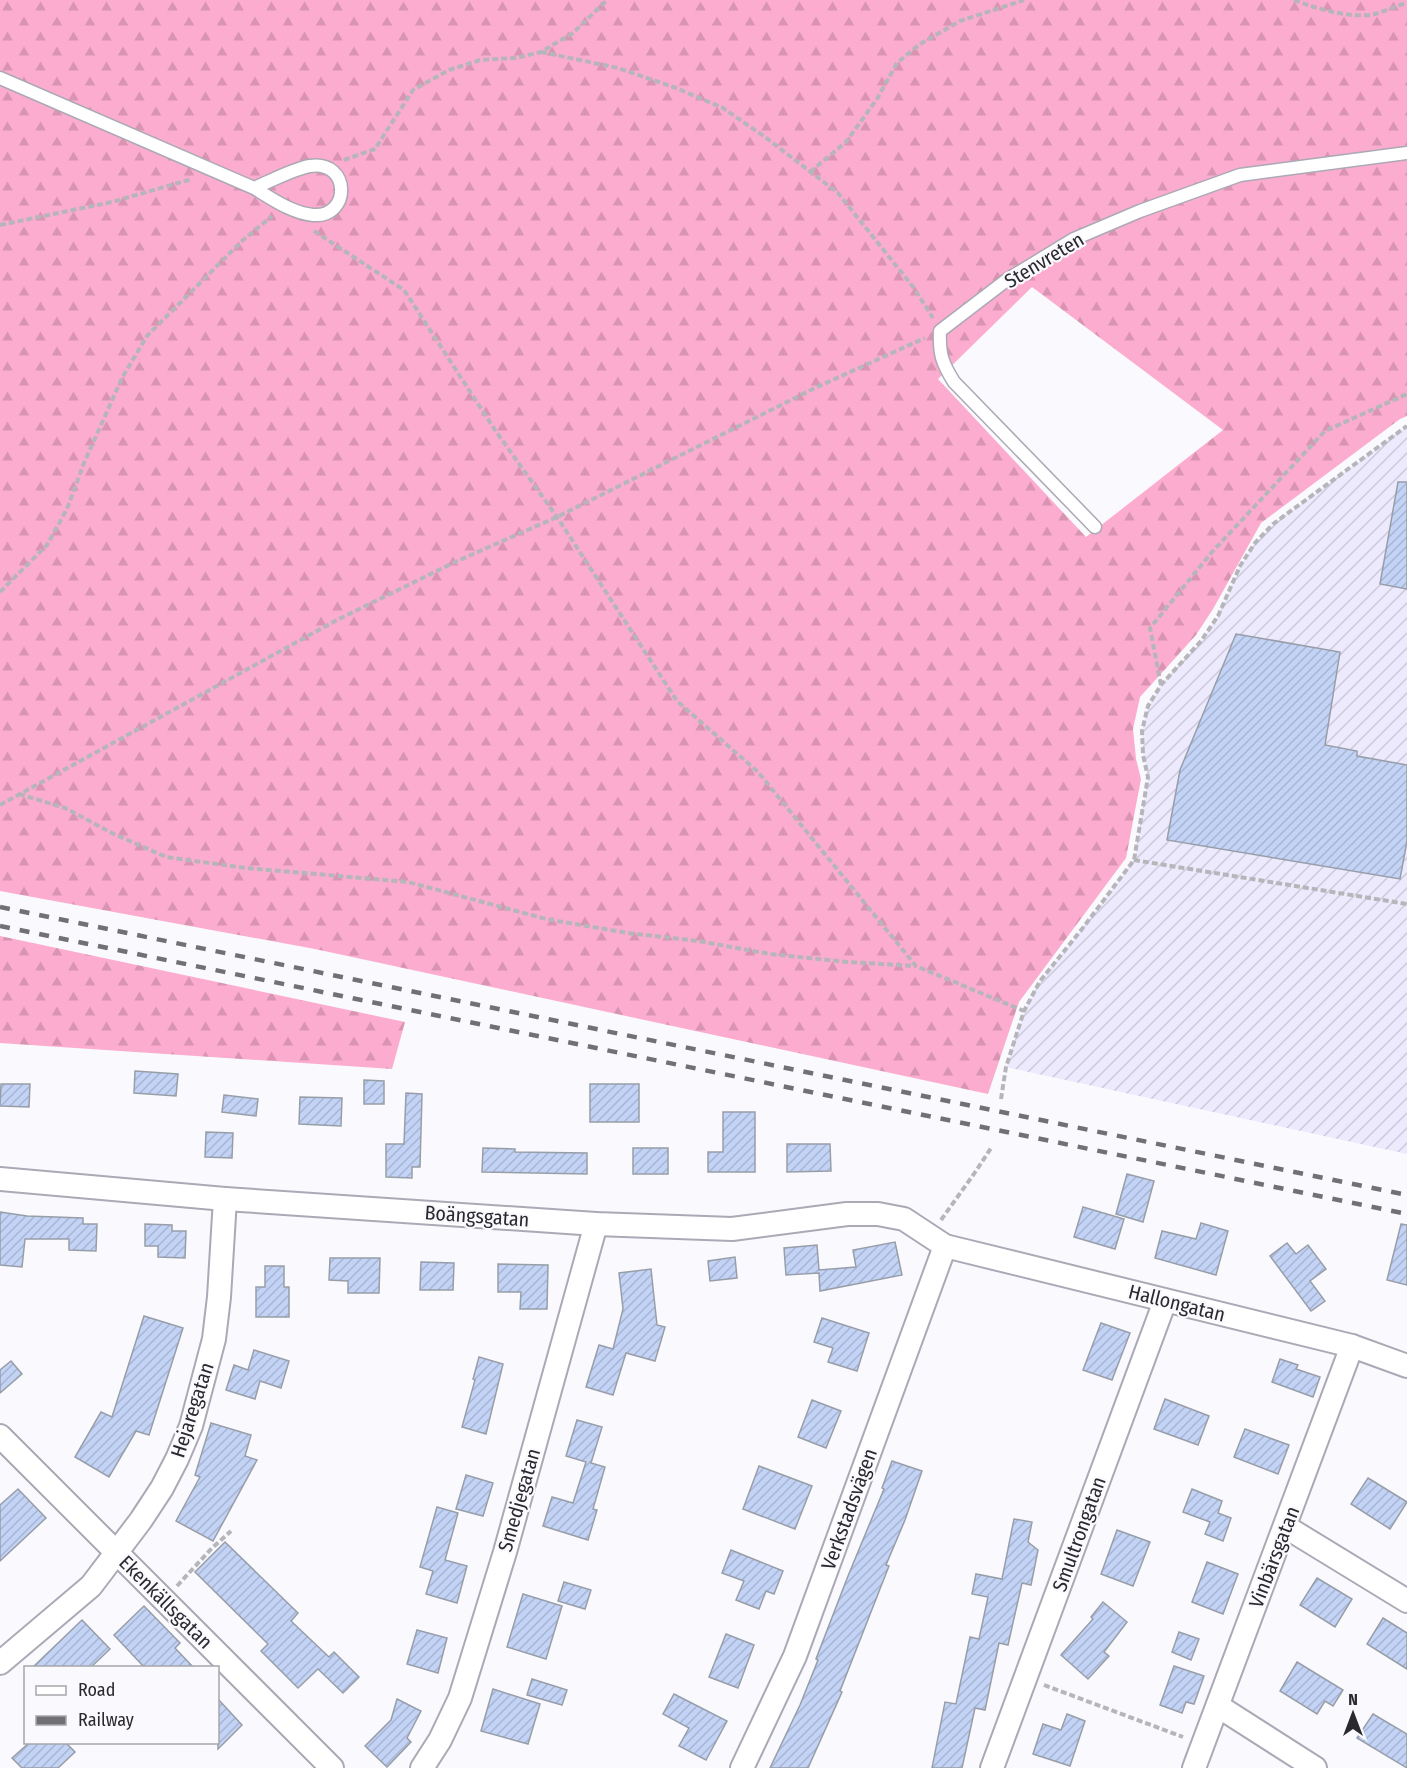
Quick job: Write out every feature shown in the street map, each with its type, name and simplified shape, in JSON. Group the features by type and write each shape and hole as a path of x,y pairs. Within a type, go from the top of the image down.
{"street":[{"name":"Boängsgatan","path":"0,1179 225,1199 596,1224 732,1229 848,1214 878,1214 904,1219 938,1241"},
{"name":"Hejaregatan","path":"0,1663 91,1586 141,1520 162,1488 177,1458 191,1426 214,1339 225,1199"},
{"name":"Smedjegatan","path":"422,1768 440,1740 460,1698 505,1552 596,1224"},
{"name":"Hallongatan","path":"938,1241 1165,1301 1352,1346 1407,1366"},
{"name":"Verkstadsvägen","path":"742,1768 795,1656 938,1241"},
{"name":"Smultrongatan","path":"992,1768 1165,1301"},
{"name":"Vinbärsgatan","path":"1194,1768 1352,1346"},
{"name":"Ekenkällsgatan","path":"0,1436 332,1768"},
{"path":"1286,1527 1407,1601"},
{"path":"1218,1706 1314,1768"}],"lane":[{"path":"0,78 254,188 284,205 315,215 327,213 338,206 341,197 341,184 335,172 326,166 310,166 254,188"},
{"name":"Stenvreten","path":"940,331 1008,279 1074,239 1140,211 1240,175 1407,153"},
{"path":"940,331 939,349 944,366 954,382 1095,527"}],"path":[{"path":"326,166 375,149 413,90 448,70 480,60 516,58 541,52 573,33 607,0"},
{"path":"810,172 846,142 877,99 897,63 920,44 960,21 1024,0"},
{"path":"1294,0 1343,14 1372,15 1407,3"},
{"path":"0,805 337,620 454,562 557,517 817,387 940,331 914,288 838,193 765,137 723,108 676,88 618,68 541,52"},
{"path":"0,225 112,202 216,172"},
{"path":"0,592 52,536 67,509 84,463 122,378 147,336 242,241 284,205"},
{"path":"310,228 404,290 495,430 557,517 677,701 758,772 916,966"},
{"path":"1161,685 1150,628 1212,552 1325,431 1407,394"},
{"path":"1001,1099 1006,1067 1024,1011 1040,981 1134,860 1148,777 1143,755 1142,731 1148,706 1161,685 1201,641 1213,624 1240,566 1254,543 1273,524 1407,426"},
{"path":"19,794 65,808 114,834 166,857 246,868 408,882 546,919 628,933 698,940 770,954 916,966 1024,1011"},
{"path":"1134,860 1407,904"},
{"path":"938,1241 991,1148"},
{"path":"165,1600 212,1548 231,1531"},
{"path":"1025,1678 1203,1745"}],"shaded area":[{"path":"1407,426 1407,1154 1006,1067 1024,1011 1040,981 1134,860 1148,777 1143,755 1142,731 1148,706 1161,685 1201,641 1218,616 1240,566 1255,543 1273,524"}],"green space":[{"path":"0,0 1407,0 1407,416 1261,523 1196,635 1140,697 1133,729 1141,779 1126,858 1019,1002 988,1094 315,949 0,891","holes":["1032,287 1223,430 1086,537 938,379"]},
{"path":"0,936 405,1022 392,1069 0,1043"}],"building":[{"path":"1398,482 1407,482 1407,589 1380,584"},
{"path":"1236,634 1340,652 1325,745 1357,751 1357,756 1407,765 1407,841 1400,879 1167,840 1180,770"},
{"path":"135,1071 178,1074 176,1096 134,1093"},
{"path":"364,1080 384,1081 384,1104 364,1104"},
{"path":"1,1084 30,1084 29,1107 0,1106"},
{"path":"590,1084 639,1084 639,1122 590,1122"},
{"path":"406,1093 422,1094 420,1167 412,1167 412,1178 386,1177 386,1144 404,1144"},
{"path":"224,1095 258,1099 256,1116 222,1112"},
{"path":"300,1097 342,1098 341,1126 299,1124"},
{"path":"723,1112 755,1112 755,1172 708,1172 708,1152 723,1152"},
{"path":"206,1132 233,1133 232,1158 205,1157"},
{"path":"787,1144 830,1144 831,1171 787,1172"},
{"path":"483,1148 515,1149 515,1152 587,1153 587,1174 482,1172"},
{"path":"633,1148 668,1148 668,1174 633,1174"},
{"path":"1127,1174 1154,1181 1143,1222 1116,1214"},
{"path":"1083,1207 1124,1219 1115,1249 1074,1237"},
{"path":"0,1212 27,1216 83,1218 83,1224 97,1224 96,1251 69,1250 69,1239 25,1239 22,1267 0,1265"},
{"path":"1201,1223 1228,1231 1216,1275 1155,1258 1162,1231 1196,1239"},
{"path":"145,1224 172,1225 172,1231 186,1231 185,1258 158,1257 158,1246 145,1246"},
{"path":"1401,1224 1407,1225 1407,1285 1387,1280"},
{"path":"895,1242 902,1275 820,1291 819,1273 786,1275 784,1248 817,1245 819,1270 856,1267 853,1250"},
{"path":"1287,1243 1296,1254 1308,1245 1326,1269 1310,1281 1325,1301 1311,1311 1270,1256"},
{"path":"735,1257 737,1278 710,1281 708,1261"},
{"path":"330,1258 380,1258 379,1293 348,1293 348,1281 329,1280"},
{"path":"421,1262 454,1263 453,1290 420,1290"},
{"path":"498,1264 548,1265 547,1309 520,1309 521,1292 498,1292"},
{"path":"265,1266 284,1266 284,1287 289,1287 289,1317 256,1317 256,1287 265,1287"},
{"path":"651,1269 657,1325 665,1327 655,1361 626,1353 613,1395 586,1387 599,1345 613,1349 623,1309 619,1273"},
{"path":"144,1316 183,1328 149,1435 136,1431 109,1477 75,1457 101,1412 112,1417"},
{"path":"822,1318 869,1333 857,1371 828,1362 833,1348 814,1342"},
{"path":"1101,1323 1130,1333 1112,1380 1083,1370"},
{"path":"254,1350 289,1361 281,1388 260,1381 255,1399 226,1390 234,1365 248,1370"},
{"path":"479,1357 503,1364 486,1434 462,1427"},
{"path":"1280,1359 1298,1365 1296,1369 1320,1377 1313,1397 1272,1382"},
{"path":"11,1361 22,1374 0,1393 0,1370"},
{"path":"1165,1399 1209,1416 1198,1445 1154,1429"},
{"path":"812,1400 841,1411 826,1448 798,1437"},
{"path":"577,1420 602,1427 591,1463 605,1467 593,1509 597,1510 588,1540 543,1526 552,1497 573,1503 586,1462 566,1456"},
{"path":"211,1423 251,1435 245,1456 257,1460 213,1541 176,1521 200,1477 195,1475"},
{"path":"1245,1429 1289,1445 1278,1474 1234,1457"},
{"path":"892,1461 922,1471 886,1565 889,1566 840,1691 842,1692 808,1768 770,1768 800,1705 818,1660 816,1659 848,1576 884,1489 882,1488"},
{"path":"759,1466 812,1486 795,1529 743,1509"},
{"path":"466,1475 493,1483 483,1516 456,1509"},
{"path":"1368,1478 1407,1502 1390,1529 1351,1504"},
{"path":"18,1489 46,1518 0,1561 0,1505"},
{"path":"1192,1489 1222,1501 1218,1513 1231,1518 1223,1541 1205,1534 1210,1522 1183,1512"},
{"path":"437,1507 458,1513 445,1560 467,1566 457,1603 426,1594 433,1571 420,1567"},
{"path":"1014,1519 1032,1522 1028,1542 1038,1550 1031,1585 1022,1583 1008,1645 999,1643 985,1710 975,1708 962,1768 932,1768 945,1702 956,1704 970,1637 979,1639 988,1597 972,1594 976,1574 1002,1579"},
{"path":"1117,1530 1150,1542 1133,1586 1101,1574"},
{"path":"225,1542 298,1613 291,1621 329,1657 334,1652 359,1677 343,1693 318,1669 298,1688 261,1651 268,1644 195,1572"},
{"path":"731,1550 783,1571 774,1594 766,1591 759,1609 736,1600 744,1581 722,1573"},
{"path":"1207,1562 1238,1574 1223,1614 1192,1602"},
{"path":"1317,1578 1352,1599 1335,1627 1300,1605"},
{"path":"564,1582 591,1590 585,1609 558,1601"},
{"path":"523,1594 562,1606 546,1659 507,1647"},
{"path":"1103,1602 1127,1622 1104,1652 1109,1656 1088,1679 1061,1655 1093,1619 1091,1617"},
{"path":"144,1606 180,1643 175,1648 192,1666 143,1666 114,1635"},
{"path":"1383,1618 1407,1633 1407,1669 1367,1644"},
{"path":"82,1620 110,1649 92,1666 34,1666"},
{"path":"417,1630 447,1638 438,1673 407,1664"},
{"path":"1179,1632 1199,1639 1191,1660 1172,1652"},
{"path":"726,1634 754,1645 738,1688 709,1677"},
{"path":"1297,1662 1343,1690 1333,1706 1325,1701 1317,1714 1280,1691"},
{"path":"1174,1666 1204,1676 1194,1704 1186,1702 1182,1713 1160,1705"},
{"path":"532,1679 567,1690 562,1705 527,1695"},
{"path":"493,1689 540,1704 528,1744 481,1731"},
{"path":"674,1694 727,1721 706,1760 679,1746 689,1728 663,1714"},
{"path":"397,1699 421,1711 407,1738 411,1742 387,1767 365,1746 391,1720"},
{"path":"219,1700 242,1725 218,1749 219,1744"},
{"path":"1067,1714 1085,1721 1070,1766 1033,1754 1043,1724 1061,1730"},
{"path":"1373,1714 1407,1734 1407,1768 1357,1738"},
{"path":"28,1744 67,1744 75,1752 58,1768 22,1768 12,1758"}],"railway":[{"path":"0,907 1407,1195"},
{"path":"0,926 1407,1214"}]}
